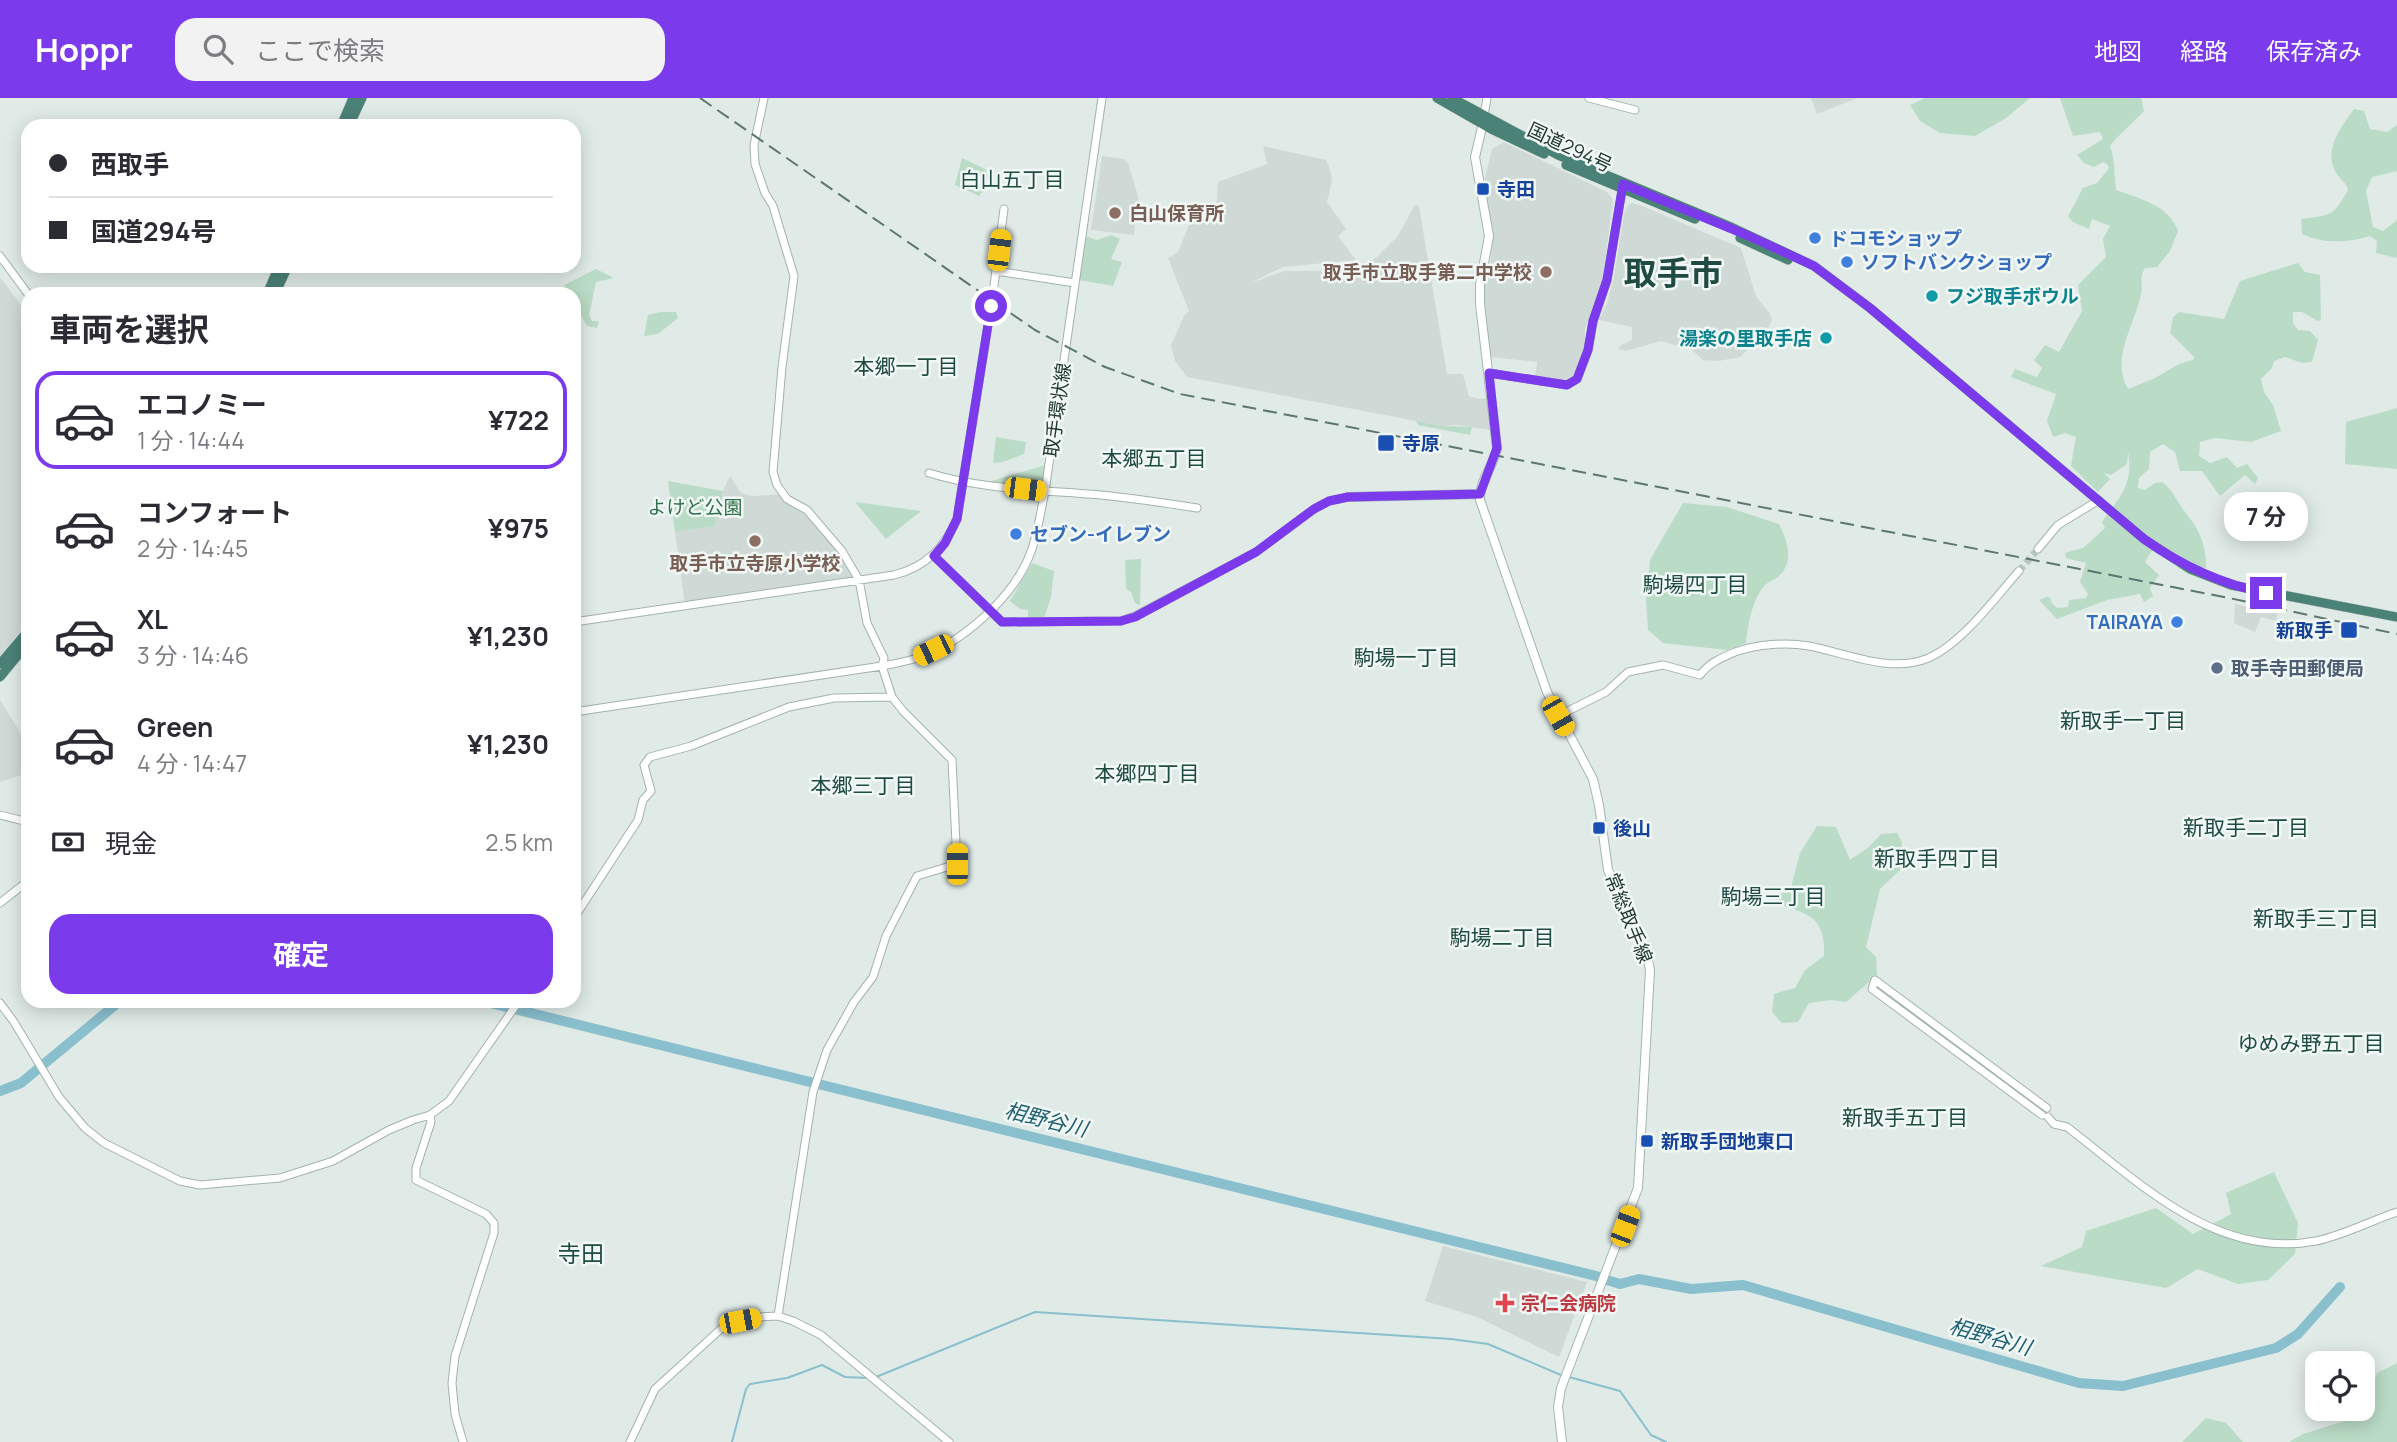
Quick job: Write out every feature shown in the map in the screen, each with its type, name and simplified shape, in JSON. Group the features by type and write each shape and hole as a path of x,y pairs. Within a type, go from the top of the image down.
{"highway":[{"path":"344,119 353,98"},
{"path":"352,119 362,98"},
{"name":"国道294号","path":"1437,98 1623,187 1759,247 1845,290 2161,551 2208,577 2245,589 2397,617"},
{"name":"国道294号","path":"1452,98 1483,120"},
{"path":"0,664 21,639"},
{"path":"0,677 21,652"}],"main road":[{"path":"1348,497 1480,494 1497,448 1480,294 1489,236 1475,158 1483,120"},
{"name":"常総取手線","path":"1480,494 1542,680 1558,716 1593,779 1608,870 1646,951 1651,981 1642,1090 1638,1188 1560,1388 1558,1407 1562,1442"}],"street":[{"path":"764,98 754,145 755,163 765,193 773,206 794,275 782,367 773,472 777,485 788,499 807,510 842,551 859,580 867,623 884,658 883,666 892,697 952,760 957,864 917,876 886,936 873,977 847,1014 827,1051 813,1092 779,1317"},
{"name":"取手環状線","path":"581,711 883,666 916,658 951,641 992,611 1010,589 1032,550 1045,491 1102,98"},
{"path":"1483,120 1487,98"},
{"path":"1589,98 1635,110"},
{"path":"1489,373 1567,385 1577,379 1588,350 1593,321 1607,280 1623,187"},
{"path":"993,293 1004,209"},
{"path":"0,256 23,287"},
{"path":"996,271 1075,283"},
{"path":"581,621 911,571 934,556 945,543 957,519 991,306"},
{"path":"929,473 963,481 1104,495 1197,508"},
{"path":"934,556 1002,622 1121,621 1135,617 1256,552 1314,509 1329,501 1348,497"},
{"path":"2038,550 2058,525 2099,500"},
{"path":"1558,716 1606,692 1628,672 1663,665 1700,675 1705,668 1719,659 1745,648 1769,644 1807,645 1890,664 1922,661 1942,652 1967,629 2019,571"},
{"path":"581,907 638,820 643,800 651,791 644,765 650,757 691,746 789,707 834,698 892,697"},
{"path":"0,815 21,820"},
{"path":"0,903 21,886"},
{"path":"2047,1108 1875,980 1872,989 2054,1124 2067,1127 2156,1195 2197,1222 2244,1240 2266,1244 2316,1241 2397,1212"},
{"path":"0,1003 59,1097 85,1129 104,1143 180,1181 200,1185 280,1178 334,1161 389,1130 430,1115 449,1101 515,1008"},
{"path":"430,1115 431,1122 416,1168 416,1181 486,1214 495,1223 454,1356 452,1383 455,1414 463,1442"},
{"path":"630,1442 655,1389 723,1327 759,1317 779,1317 821,1335 949,1442"}],"shaded area":[{"path":"1811,98 1858,98 1817,114"},
{"name":"取手市立取手第二中学校","path":"1504,142 1607,192 1613,199 1602,286 1585,329 1585,351 1575,376 1563,383 1535,378 1537,362 1490,357 1483,284 1491,261 1492,234 1483,186 1492,149"},
{"path":"1263,146 1326,160 1332,181 1327,202 1346,229 1338,236 1356,260 1283,267 1248,284 1284,271 1351,271 1377,257 1397,237 1415,205 1419,206 1447,374 1463,374 1469,396 1488,398 1490,430 1458,425 1442,426 1187,377 1175,361 1171,345 1189,311 1168,258 1178,252 1191,220 1216,212 1218,182 1267,164"},
{"name":"白山保育所","path":"1102,156 1124,159 1128,163 1138,196 1134,235 1091,230"},
{"path":"1632,203 1741,248 1756,296 1772,320 1767,330 1740,357 1718,361 1703,360 1692,350 1661,341 1626,351 1618,349 1632,340 1632,327 1597,318 1601,316 1607,303 1624,214"},
{"path":"0,277 21,305 21,630 0,656"},
{"name":"取手市立寺原小学校","path":"730,476 741,493 753,496 784,494 807,510 859,580 685,605 675,532 715,526 723,491"},
{"path":"2235,604 2278,613 2276,621 2261,617 2255,632 2234,623"},
{"path":"0,700 21,734 21,775 0,782"},
{"name":"宗仁会病院","path":"1443,1246 1587,1282 1559,1357 1477,1317 1425,1301"}],"green space":[{"path":"1925,98 2030,98 2006,118 1975,136 1940,133 1920,121 1910,105"},
{"path":"2060,98 2141,98 2144,111 2110,146 2116,190 2161,209 2174,222 2178,231 2170,251 2157,267 2145,268 2142,274 2141,294 2123,353 2123,377 2128,389 2193,360 2194,357 2170,333 2173,317 2179,312 2224,319 2240,281 2298,263 2305,272 2320,275 2321,320 2302,312 2293,312 2293,323 2298,330 2310,331 2318,340 2312,362 2302,363 2285,357 2274,361 2272,368 2261,379 2281,431 2251,442 2215,438 2200,442 2199,456 2210,463 2227,457 2237,468 2247,464 2258,478 2255,484 2245,475 2220,496 2202,471 2180,471 2175,452 2163,444 2150,452 2149,469 2139,478 2138,488 2145,490 2162,482 2169,488 2200,535 2206,568 2192,566 2159,546 2150,553 2145,562 2159,575 2150,588 2153,596 2144,602 2140,594 2107,600 2057,619 2039,600 2051,598 2057,608 2068,607 2069,600 2086,598 2088,594 2080,582 2086,563 2066,558 2065,553 2083,548 2105,528 2102,522 2124,490 2129,473 2128,452 2127,464 2111,475 2104,473 2110,479 2098,492 2071,466 2076,437 2065,433 2053,437 2047,421 2056,394 2011,377 2015,369 2037,377 2042,368 2034,360 2045,345 2059,352 2082,311 2078,285 2106,257 2103,239 2110,226 2092,219 2089,229 2073,222 2068,216 2083,188 2097,183 2109,168 2103,162 2094,167 2084,163 2077,155 2103,139 2100,132 2073,136"},
{"path":"2354,109 2364,111 2370,129 2387,132 2397,125 2397,171 2372,177 2366,191 2373,227 2383,231 2397,220 2397,258 2376,253 2377,241 2370,236 2336,241 2318,240 2302,234 2301,219 2330,213 2339,205 2348,190 2335,171 2332,155 2336,138"},
{"path":"962,158 985,169 991,181 979,196 955,185"},
{"path":"1111,235 1120,239 1111,259 1122,262 1113,286 1079,280 1085,236 1097,240"},
{"path":"1664,265 1680,265 1680,279 1663,278"},
{"path":"596,269 614,278 596,282 589,315 592,321 599,321 597,328 587,326 581,315 581,287 564,285"},
{"path":"676,312 678,318 658,334 644,336 648,315"},
{"path":"2397,408 2397,469 2345,464 2346,422"},
{"path":"1416,421 1442,426 1472,427 1470,435 1418,425"},
{"path":"996,437 1026,442 1024,454 993,463"},
{"path":"1049,464 1045,491 985,483"},
{"name":"よけど公園","path":"668,481 723,491 715,526 675,532"},
{"path":"855,502 921,511 886,539"},
{"path":"1683,503 1727,507 1779,524 1782,530 1788,550 1787,564 1779,576 1765,585 1757,598 1749,620 1746,643 1727,650 1663,643 1648,630 1646,599 1650,560"},
{"path":"1141,559 1140,605 1135,603 1131,592 1126,589 1125,560"},
{"path":"1032,563 1054,571 1051,597 1044,618 1028,620 1028,610 1020,609 1010,601"},
{"path":"1817,826 1836,827 1850,860 1869,847 1881,834 1897,833 1902,842 1900,870 1880,889 1866,947 1876,957 1877,975 1846,1002 1831,1000 1809,1003 1798,1022 1782,1023 1772,1012 1774,994 1795,988 1805,970 1824,956 1822,933 1813,919 1775,903 1777,894 1790,891 1800,853"},
{"path":"2274,1172 2298,1223 2295,1254 2268,1280 2238,1284 2198,1269 2166,1288 2041,1266 2082,1247 2086,1231 2156,1208 2193,1234 2231,1214 2226,1193"},
{"path":"2397,1363 2397,1442 2289,1442 2303,1434 2345,1421 2375,1421 2377,1373"},
{"path":"2206,1418 2226,1423 2243,1442 2182,1442"}],"waterway":[{"name":"相野谷川","path":"0,1091 21,1083 112,1008"},
{"name":"相野谷川","path":"510,1008 1600,1277"},
{"name":"相野谷川","path":"1607,1280 1620,1284 1639,1279 1691,1289 1743,1285 2079,1383 2123,1386 2276,1348 2298,1334 2340,1287"},
{"path":"876,1377 1035,1312 1451,1339 1488,1344 1561,1375"},
{"path":"732,1442 746,1389 750,1384 787,1378 822,1365 845,1377 867,1378"},
{"path":"1569,1377 1620,1391 1651,1435 1666,1442"}],"tunnel":[{"path":"2019,571 2038,549"}],"railway":[{"path":"700,98 1035,330 1105,367 1180,394 2229,598 2397,634"}],"place":[{"name":"寺田","path":"1483,189"},
{"name":"白山保育所","path":"1115,213"},
{"name":"ドコモショップ","path":"1815,238"},
{"name":"ソフトバンクショップ","path":"1847,262"},
{"name":"取手市立取手第二中学校","path":"1546,272"},
{"name":"フジ取手ボウル","path":"1932,296"},
{"name":"湯楽の里取手店","path":"1826,338"},
{"name":"寺原","path":"1386,443"},
{"name":"セブン-イレブン","path":"1016,534"},
{"name":"取手市立寺原小学校","path":"755,541"},
{"name":"TAIRAYA","path":"2177,622"},
{"name":"新取手","path":"2349,630"},
{"name":"取手寺田郵便局","path":"2217,668"},
{"name":"後山","path":"1599,828"},
{"name":"新取手団地東口","path":"1647,1141"},
{"name":"宗仁会病院","path":"1505,1303"}],"district":[{"name":"白山五丁目","path":"1012,180"},
{"name":"取手市","path":"1673,273"},
{"name":"本郷一丁目","path":"906,367"},
{"name":"本郷五丁目","path":"1154,459"},
{"name":"駒場四丁目","path":"1695,585"},
{"name":"駒場一丁目","path":"1406,658"},
{"name":"新取手一丁目","path":"2123,721"},
{"name":"本郷四丁目","path":"1147,774"},
{"name":"本郷三丁目","path":"863,786"},
{"name":"新取手二丁目","path":"2246,828"},
{"name":"新取手四丁目","path":"1937,859"},
{"name":"駒場三丁目","path":"1773,897"},
{"name":"新取手三丁目","path":"2316,919"},
{"name":"駒場二丁目","path":"1502,938"},
{"name":"ゆめみ野五丁目","path":"2311,1044"},
{"name":"新取手五丁目","path":"1905,1118"},
{"name":"寺田","path":"581,1254"}],"route":[{"path":"991,306 957,519 945,543 934,556 1002,622 1121,621 1135,617 1256,552 1329,501 1348,497 1480,494 1481,486 1497,453 1489,373 1567,385 1577,379 1588,350 1593,321 1607,280 1623,184 1814,266 1870,308 2144,539 2190,569 2208,577 2266,593"}]}
